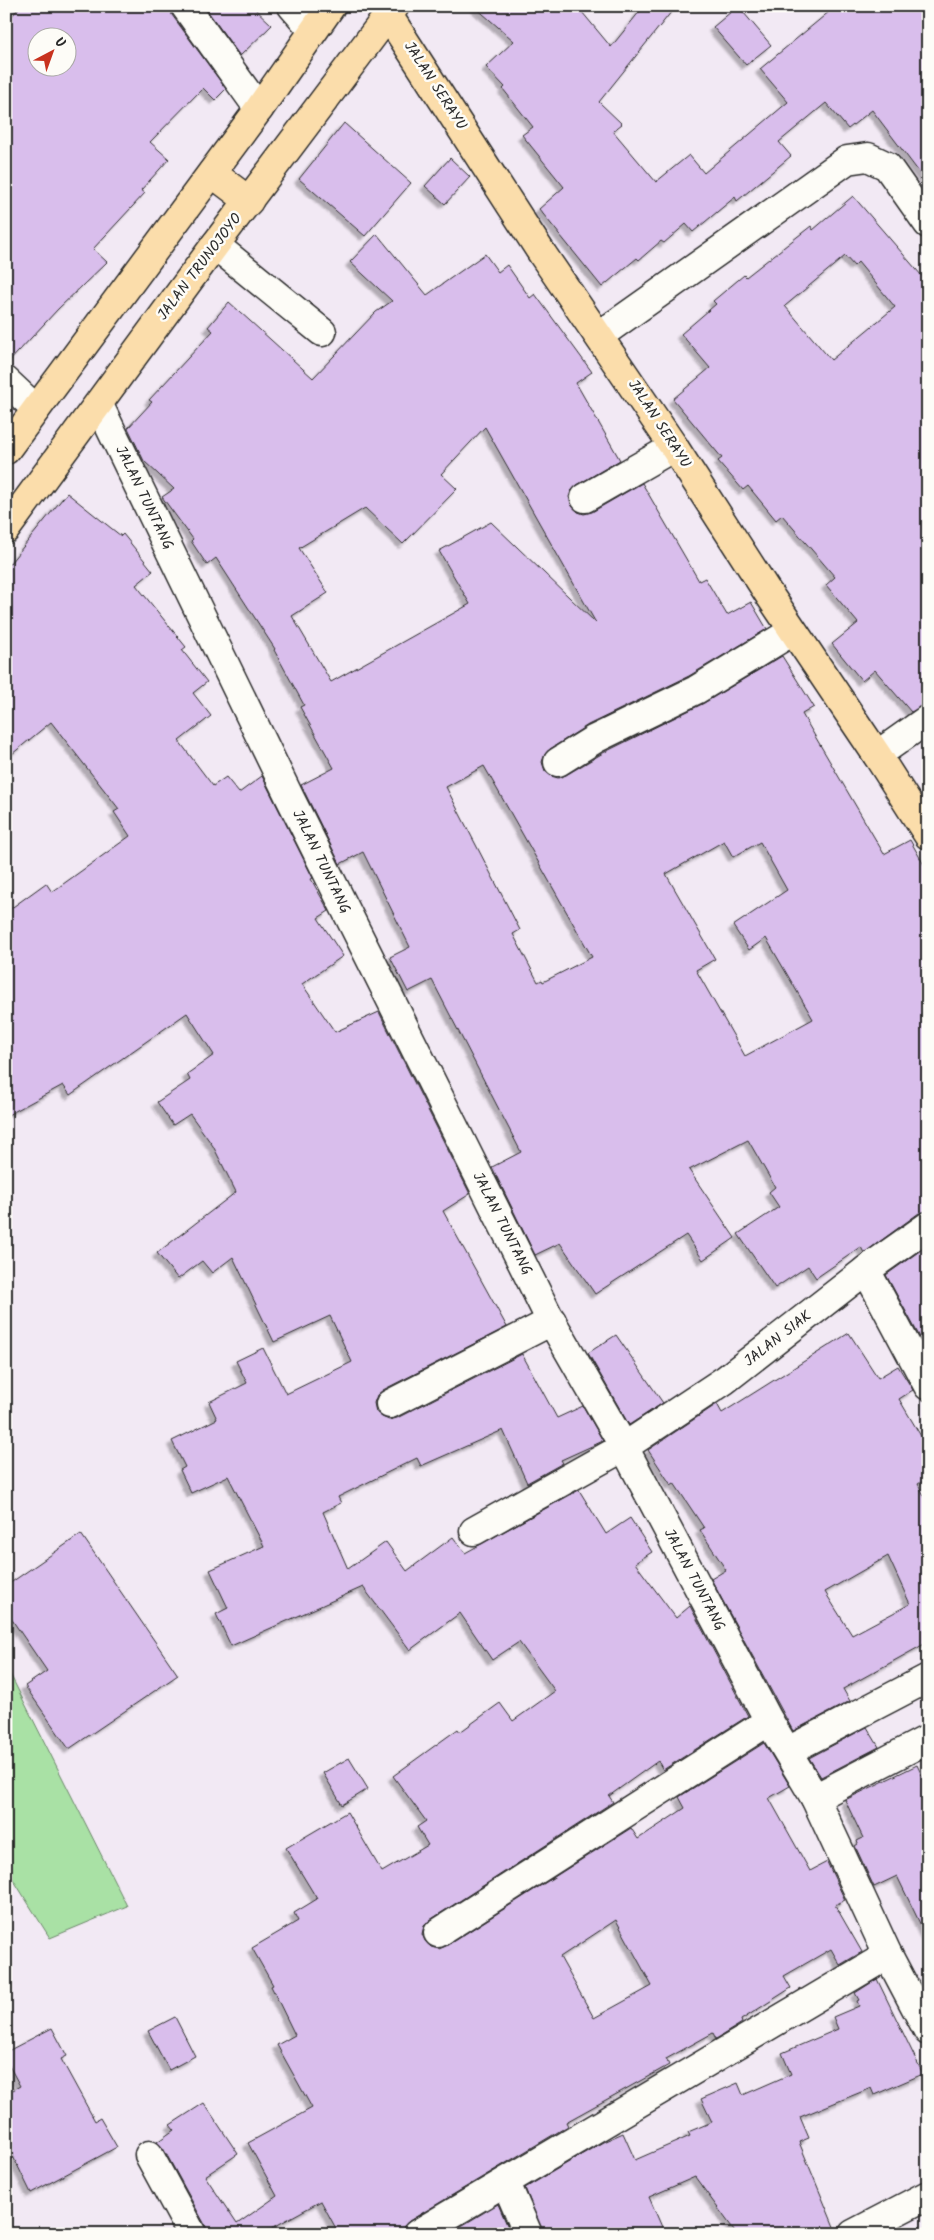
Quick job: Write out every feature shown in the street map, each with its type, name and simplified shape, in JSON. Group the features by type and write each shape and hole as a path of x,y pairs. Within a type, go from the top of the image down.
{"main road":[{"path":"6,450 259,109 331,6"},
{"name":"JALAN TRUNOJOYO","path":"6,529 215,245 391,11"},
{"name":"JALAN SERAYU","path":"391,11 543,255 600,336 793,631 925,824"},
{"path":"212,173 249,201"}],"street":[{"path":"185,6 259,109"},
{"path":"292,6 314,30"},
{"path":"600,336 847,160 868,157 887,166 928,224"},
{"path":"215,245 322,332"},
{"path":"6,381 36,409"},
{"name":"JALAN TUNTANG","path":"99,405 290,798 552,1321 624,1447 769,1722 815,1798 888,1955 928,2031"},
{"path":"585,498 674,447"},
{"path":"558,762 595,739 696,690 793,631"},
{"path":"877,755 928,719"},
{"name":"JALAN SIAK","path":"474,1531 624,1447 725,1380 866,1270 928,1226"},
{"path":"866,1270 928,1386"},
{"path":"390,1404 552,1321"},
{"path":"788,1752 928,1678"},
{"path":"438,1933 769,1722"},
{"path":"815,1798 928,1739"},
{"path":"417,2234 888,1955"},
{"path":"149,2155 192,2234"},
{"path":"506,2183 528,2234"},
{"path":"853,2234 928,2195"}],"green space":[{"path":"6,1666 127,1906 50,1938 6,1868"}],"building":[{"path":"21,6 170,6 172,15 226,89 215,100 203,88 150,142 169,159 141,190 145,193 93,249 107,262 58,309 6,365 6,22"},
{"path":"204,6 252,6 272,25 240,56"},
{"path":"474,6 577,6 611,47 644,6 676,6 599,102 622,124 613,131 656,182 689,155 704,173 788,102 760,69 836,6 928,6 928,184 872,110 848,129 826,103 779,142 791,156 737,201 735,197 693,232 686,224 664,243 661,241 639,260 637,258 602,287 539,209 564,187 522,135 533,127 503,89 505,87 486,67 514,41"},
{"path":"738,6 771,45 746,65 713,27"},
{"path":"344,123 411,183 365,236 299,179"},
{"path":"450,158 470,177 445,204 425,186"},
{"path":"853,196 928,283 928,704 911,712 875,670 862,681 832,644 858,623 826,585 835,577 782,515 776,520 748,486 743,490 718,461 722,458 673,399 710,368 681,334 716,304 713,301 744,275 746,277 811,226 813,230","holes":["845,256 854,266 858,262 895,307 831,360 785,306"]},
{"path":"377,234 427,295 485,254 498,272 507,265 530,298 535,294 592,372 576,383 620,460 577,485 571,491 569,497 572,506 578,512 584,514 592,512 642,483 699,581 705,578 727,615 751,602 767,629 689,676 588,725 550,749 545,754 542,762 545,771 551,776 558,778 566,775 603,753 704,703 782,656 814,707 802,714 884,854 910,840 928,872 928,1211 919,1213 864,1253 861,1247 816,1278 808,1266 775,1288 738,1234 779,1207 769,1192 775,1187 748,1140 689,1170 735,1238 703,1260 686,1235 595,1294 560,1243 535,1255 492,1167 521,1152 432,980 408,992 390,957 410,947 363,852 340,864 301,785 334,768 300,707 304,705 275,649 216,558 207,565 191,541 193,539 162,497 174,489 144,461 128,428 152,402 149,400 213,331 208,327 229,302 313,378 376,312 392,301 350,262","holes":["485,427 596,623 491,522 439,551 470,604 331,682 292,616 328,593 299,548 365,508 403,544 457,489 441,474","484,766 592,957 543,982 542,980 538,982 513,934 520,930 446,787","724,841 733,857 760,842 787,890 733,926 749,950 766,938 813,1019 745,1056 696,970 715,959 666,874"]},
{"path":"67,493 121,536 123,534 153,571 136,585 186,647 182,650 207,682 193,693 211,716 179,741 213,786 226,777 239,793 262,776 313,878 311,879 329,911 318,918 343,956 302,984 335,1032 379,1012 470,1194 443,1211 507,1327 383,1390 377,1395 374,1403 376,1412 389,1420 397,1418 522,1354 557,1418 583,1406 603,1441 561,1460 563,1463 527,1483 503,1430 421,1466 417,1458 338,1497 341,1503 323,1512 348,1569 386,1542 407,1571 453,1537 465,1553 579,1490 606,1534 630,1518 652,1552 635,1563 676,1618 690,1606 748,1716 663,1770 658,1761 609,1796 613,1802 430,1920 424,1926 422,1934 425,1941 431,1947 439,1949 446,1946 631,1828 638,1839 685,1808 679,1797 764,1743 790,1786 769,1798 810,1871 827,1862 845,1900 835,1905 862,1952 840,1965 831,1949 784,1976 791,1988 741,2020 742,2023 716,2039 713,2033 666,2059 669,2065 566,2122 568,2126 409,2221 404,2226 401,2234 339,2234 321,2201 261,2234 210,2234 163,2148 157,2142 174,2130 170,2125 204,2103 238,2154 205,2176 237,2224 277,2196 248,2143 312,2108 277,2045 295,2035 271,1986 273,1985 252,1948 298,1921 294,1913 317,1899 286,1848 347,1812 382,1872 428,1845 417,1827 426,1821 393,1776 458,1729 460,1732 500,1703 513,1721 555,1691 519,1642 492,1660 460,1613 410,1650 363,1587 231,1646 216,1614 228,1608 210,1570 264,1546 228,1476 191,1493 180,1470 185,1467 172,1441 217,1419 209,1402 247,1383 236,1361 263,1348 286,1394 352,1362 330,1316 274,1342 233,1257 212,1273 202,1261 178,1279 157,1253 236,1192 213,1146 190,1114 173,1125 157,1102 190,1080 187,1074 214,1055 187,1013 70,1095 63,1085 6,1116 6,912 46,883 52,892 130,836 114,812 119,809 51,722 6,759 6,568","holes":["616,1920 652,1986 594,2018 560,1957"]},
{"path":"928,1245 928,1352 886,1275"},
{"path":"849,1333 878,1378 898,1366 913,1390 899,1399 928,1448 928,1478 918,1484 928,1503 928,1642 843,1689 850,1701 793,1731 711,1579 726,1570 700,1530 704,1528 674,1483 671,1485 648,1450 717,1404 722,1413","holes":["888,1556 910,1604 852,1635 825,1592"]},
{"path":"616,1335 663,1403 629,1425 588,1353"},
{"path":"81,1534 178,1675 69,1749 25,1686 47,1671 6,1611 6,1586"},
{"path":"867,1727 879,1747 821,1777 809,1758"},
{"path":"349,1758 368,1789 342,1805 323,1773"},
{"path":"917,1765 928,1788 928,1940 897,1876 874,1887 855,1846 858,1844 857,1841 863,1838 845,1800"},
{"path":"877,1979 923,2074 874,2095 871,2088 800,2117 809,2138 799,2142 837,2234 737,2234 695,2177 649,2197 665,2234 543,2234 525,2188 603,2142 623,2133 635,2160 690,2136 688,2132 712,2122 701,2099 738,2083 743,2095 791,2074 782,2053 838,2029 833,2017 859,2006 857,2001 859,2000 855,1993"},
{"path":"175,2017 195,2056 169,2070 148,2031"},
{"path":"52,2028 67,2056 61,2059 95,2121 100,2118 117,2147 31,2193 6,2142 6,2094 20,2086 6,2060 6,2052"},
{"path":"498,2204 511,2234 448,2234"}]}
